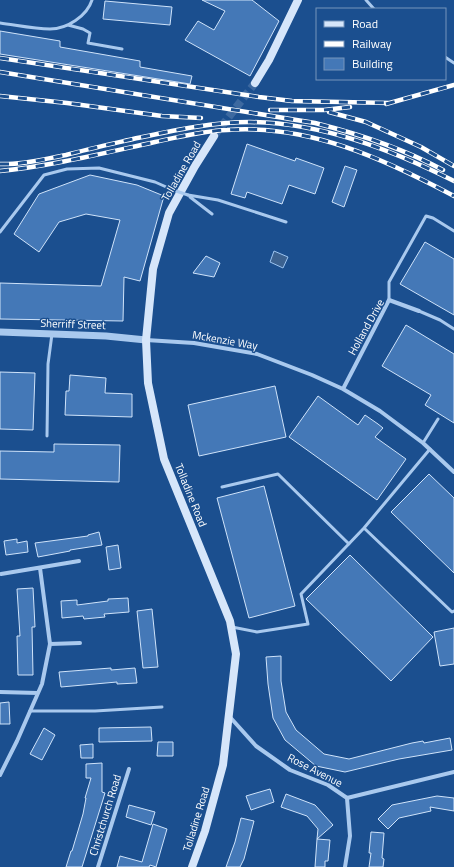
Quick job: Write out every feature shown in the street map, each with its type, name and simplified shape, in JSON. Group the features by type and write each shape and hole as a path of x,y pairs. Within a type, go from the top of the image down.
{"main road":[{"path":"255,83 298,0"},
{"name":"Tolladine Road","path":"192,867 223,765 236,654 230,621 164,458 148,383 146,340 153,269 169,213 195,166 214,136"}],"street":[{"name":"Holland Drive","path":"343,390 389,300 419,311"},
{"name":"Sherriff Street","path":"0,332 106,336 146,340"},
{"name":"Mckenzie Way","path":"146,340 194,343 257,354 312,375 343,390 380,412 423,444 454,472"},
{"path":"1,574 80,561"},
{"path":"0,775 42,684 50,644 40,568"},
{"path":"50,644 80,643"},
{"path":"0,692 38,693"},
{"name":"Rose Avenue","path":"229,716 256,746 290,770 328,785 347,798 454,772"},
{"name":"Christchurch Road","path":"98,867 128,769"},
{"path":"346,867 350,836 347,798"}],"lane":[{"path":"0,23 51,29 68,25 80,17 90,5 92,0"},
{"path":"366,0 373,8"},
{"path":"68,25 83,29 90,33 88,43 122,49"},
{"path":"0,232 44,175 67,169 99,168 155,182 188,195 218,200 286,222"},
{"path":"188,195 212,214"},
{"path":"389,300 389,282 426,216 433,218 454,231"},
{"path":"419,311 440,320 454,329"},
{"path":"47,436 48,364 52,334"},
{"path":"423,444 438,419"},
{"path":"231,627 257,632 308,624 301,594 364,528 430,450"},
{"path":"222,487 278,474 348,544"},
{"path":"364,528 452,612 454,612"},
{"path":"30,711 95,711 162,707"}],"water":[{"path":"274,251 288,257 283,268 270,262"}],"building":[{"path":"202,0 252,0 279,21 250,76 185,40 198,21 214,30 225,11"},
{"path":"105,1 172,7 170,25 103,19"},
{"path":"0,31 60,41 60,47 140,61 140,67 192,76 190,84 0,54"},
{"path":"247,144 295,161 296,158 324,168 315,194 289,185 282,204 247,192 245,198 231,194"},
{"path":"345,166 357,170 344,207 332,202"},
{"path":"90,175 137,185 164,196 140,281 124,277 123,321 0,319 0,283 101,286 120,220 86,214 59,222 39,252 14,234 39,194"},
{"path":"425,242 454,259 454,315 400,284"},
{"path":"206,256 220,263 214,277 193,273"},
{"path":"406,325 454,354 454,423 425,405 431,395 382,366"},
{"path":"0,372 35,373 33,430 0,429"},
{"path":"70,375 106,378 105,393 132,394 132,417 65,415 66,391 69,391"},
{"path":"275,386 286,437 199,456 188,405"},
{"path":"318,396 358,425 365,415 378,424 383,428 375,437 406,459 377,500 289,437"},
{"path":"54,444 120,445 119,482 0,479 0,451 54,452"},
{"path":"429,474 454,498 454,573 391,512"},
{"path":"264,486 295,606 249,618 217,498"},
{"path":"99,532 102,545 38,557 35,543 88,536"},
{"path":"17,539 17,543 27,541 28,552 6,555 4,541"},
{"path":"118,545 121,568 109,570 106,547"},
{"path":"350,555 433,637 391,681 306,599"},
{"path":"33,588 35,627 32,627 33,675 18,675 17,636 20,636 17,589"},
{"path":"128,598 129,612 104,614 105,617 84,619 83,616 62,618 61,601 77,600 77,605 108,601 108,599"},
{"path":"152,609 158,667 143,668 137,611"},
{"path":"454,628 454,664 440,666 434,632"},
{"path":"281,656 281,681 286,712 296,730 324,754 349,759 412,743 423,741 424,743 450,738 452,750 399,759 345,772 316,766 285,740 273,718 266,657"},
{"path":"111,668 111,670 135,668 137,683 117,684 117,682 61,687 59,672"},
{"path":"9,702 10,724 0,724 0,703"},
{"path":"151,727 152,741 99,742 99,728"},
{"path":"44,728 55,735 42,760 30,754"},
{"path":"158,742 173,742 173,756 157,756"},
{"path":"93,744 93,758 81,758 80,745"},
{"path":"102,763 102,792 105,793 82,867 66,867 83,814 85,798 91,778 86,778 86,764"},
{"path":"270,789 274,802 251,810 246,796"},
{"path":"286,794 315,805 333,825 317,839 318,829 307,816 281,807"},
{"path":"437,796 454,798 454,811 430,807 431,811 399,818 388,829 378,819 392,805"},
{"path":"129,805 155,812 151,825 126,817"},
{"path":"241,818 254,821 244,859 240,867 226,867 235,842"},
{"path":"153,824 167,829 156,867 150,865 149,867 117,867 120,856 142,862"},
{"path":"371,832 384,833 382,858 384,859 383,867 369,867"},
{"path":"317,839 330,840 328,861 325,861 325,867 315,867"}],"tunnel":[{"path":"214,136 255,83"}],"railway":[{"path":"0,58 292,101 390,103"},
{"path":"0,72 315,123 380,142 428,162 443,170"},
{"path":"386,104 454,85"},
{"path":"0,96 67,103 162,116 201,118"},
{"path":"270,110 324,110 350,107"},
{"path":"329,112 366,122 421,147 454,166"},
{"path":"0,164 16,164 41,160 133,139 191,128 235,122 250,122 303,127 355,140 405,158 454,181"},
{"path":"0,171 58,163 200,133 227,130 257,130 316,138 345,147 401,169 454,196"}]}
